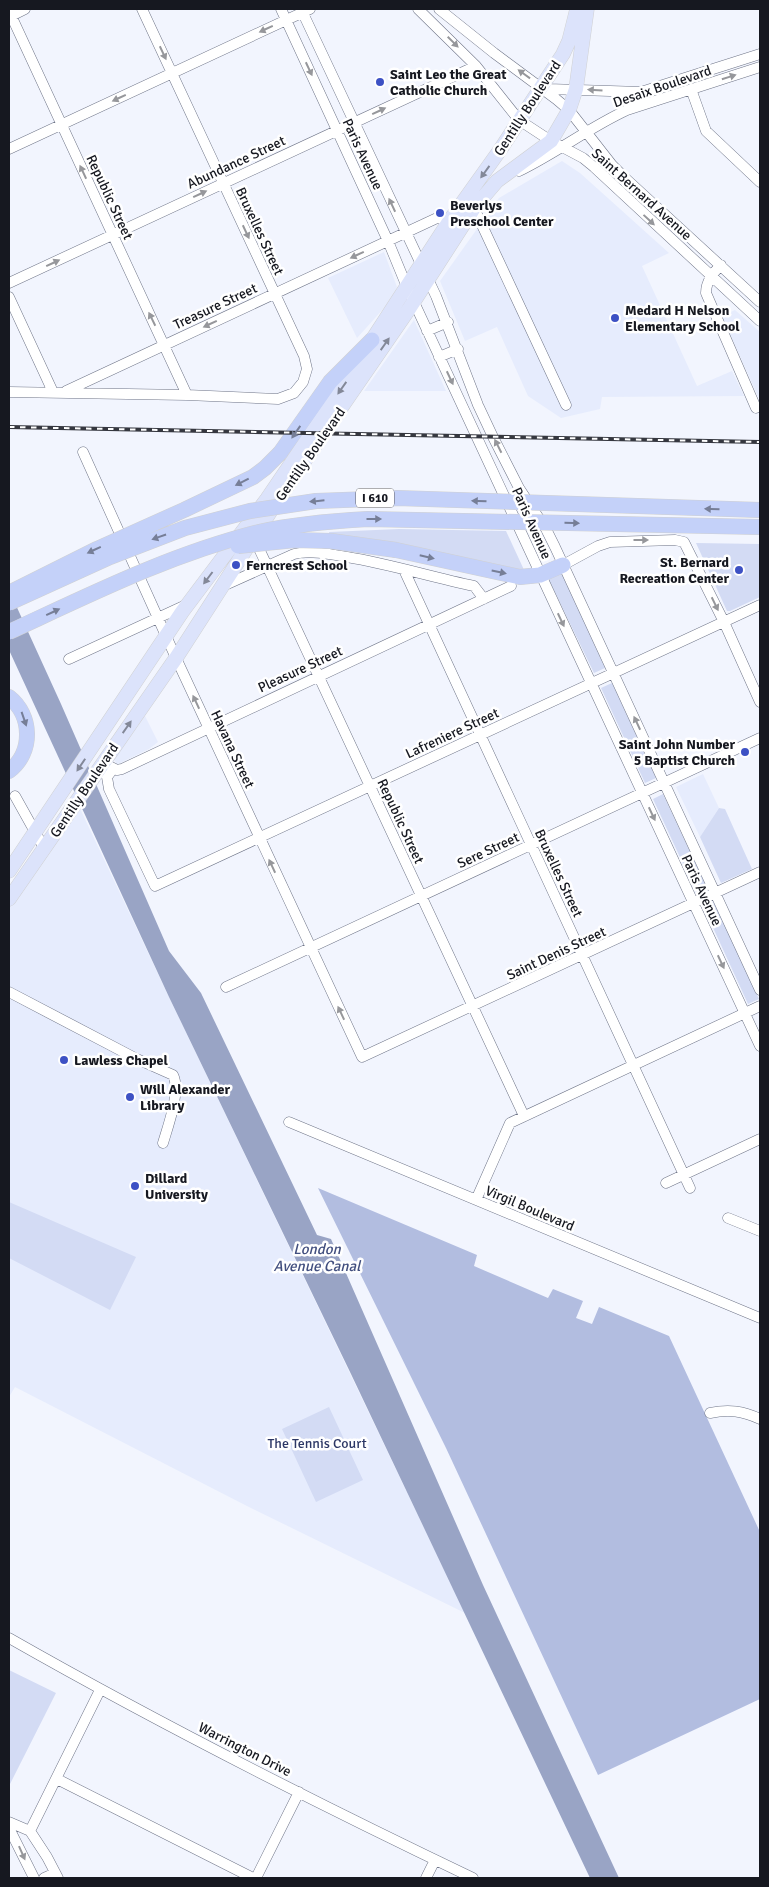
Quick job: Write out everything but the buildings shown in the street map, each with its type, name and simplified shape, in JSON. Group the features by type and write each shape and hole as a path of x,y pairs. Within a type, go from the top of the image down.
{"highway":[{"path":"9,593 81,557 253,477 280,453 330,382 372,340"},
{"name":"I 610","path":"9,603 110,557 162,536 236,514 316,501 397,498 760,510"},
{"name":"I 610","path":"9,632 126,578 173,559 260,532 342,521 455,520 760,527"},
{"path":"173,559 240,546 295,540 331,541 396,550 514,576 540,575 563,565"},
{"path":"9,697 21,710 27,727 25,746 20,758 9,771"}],"main road":[{"name":"Gentilly Boulevard","path":"9,899 60,825 105,766 220,587 429,280 456,223 569,41 577,9"},
{"name":"Gentilly Boulevard","path":"9,871 189,603 267,499 367,352 372,340 421,264 456,223 474,208 497,181 557,144 576,89 587,9"}],"street":[{"path":"9,14 25,9"},
{"name":"Bruxelles Street","path":"142,9 304,356 307,369 303,382 294,393 278,399 187,395"},
{"name":"Paris Avenue","path":"281,9 388,241 414,303 760,1046"},
{"name":"Saint Bernard Avenue","path":"418,9 429,13 476,66 519,120 583,158 594,167 760,321"},
{"name":"Saint Bernard Avenue","path":"439,9 569,110 624,178 760,302"},
{"path":"9,149 305,10"},
{"name":"Paris Avenue","path":"305,10 354,122 448,322 478,405 519,488 546,529 760,990"},
{"name":"Republic Street","path":"9,14 187,395"},
{"name":"Desaix Boulevard","path":"541,87 548,89 641,92 760,54"},
{"name":"Abundance Street","path":"9,283 476,66"},
{"name":"Desaix Boulevard","path":"557,144 586,132 627,110 760,67"},
{"path":"691,89 706,131 760,182"},
{"path":"474,208 566,405"},
{"name":"Treasure Street","path":"58,392 165,345 437,218 456,223"},
{"path":"721,265 711,276 706,288 707,298 756,408"},
{"path":"9,297 58,392"},
{"path":"427,331 448,322"},
{"path":"439,357 458,349"},
{"path":"9,392 187,395"},
{"name":"Havana Street","path":"83,452 166,637 362,1057"},
{"name":"Republic Street","path":"254,537 524,1116"},
{"path":"563,565 598,546 610,542 682,541 686,544 724,622 760,702"},
{"path":"220,587 300,552 333,555 474,586 484,599"},
{"name":"Bruxelles Street","path":"404,570 690,1188"},
{"name":"Pleasure Street","path":"105,766 122,769 511,586"},
{"path":"69,659 189,603"},
{"name":"Lafreniere Street","path":"105,766 109,789 155,886 760,605"},
{"name":"Sere Street","path":"226,987 760,738"},
{"path":"14,796 44,848"},
{"name":"Saint Denis Street","path":"362,1057 583,956 760,872"},
{"path":"9,992 137,1059 173,1075 176,1084 171,1117 162,1143"},
{"path":"476,1200 510,1123 760,1006"},
{"name":"Virgil Boulevard","path":"289,1122 760,1318"},
{"path":"666,1183 760,1139"},
{"path":"728,1218 760,1231"},
{"path":"710,1413 731,1410 760,1419"},
{"name":"Warrington Drive","path":"9,1638 100,1690 298,1792 473,1878"},
{"path":"30,1831 100,1690"},
{"path":"57,1779 255,1878 298,1792"},
{"path":"9,1822 30,1831 57,1876 44,1878"},
{"path":"9,1828 34,1878"},
{"path":"426,1878 435,1860"}],"shaded area":[{"path":"562,161 580,173 669,253 642,266 697,386 732,371 744,396 602,397 600,409 561,418 528,396 497,327 465,341 440,281 499,198"},
{"path":"384,252 397,287 385,307 357,338 328,278"},
{"path":"735,310 760,332 760,401 722,316"},
{"path":"414,320 446,391 364,391"},
{"path":"145,716 158,742 149,749 118,764 116,763 114,759"},
{"path":"703,774 719,808 700,837 676,787"},
{"name":"Dillard University","path":"76,800 465,1613 245,1505 15,1387 9,1397 9,899"},
{"path":"318,1188 477,1255 474,1266 548,1298 553,1289 583,1301 576,1318 592,1324 599,1307 669,1336 760,1532 760,1699 598,1775 446,1448"}],"green space":[{"path":"399,529 506,531 525,572 330,536 329,532"},
{"name":"St. Bernard Recreation Center","path":"696,543 760,544 760,597 727,611"},
{"path":"561,572 605,668 594,673 548,578"},
{"path":"612,683 656,778 645,783 601,688"},
{"path":"663,794 707,888 697,894 653,799"},
{"path":"719,808 725,809 752,869 721,883 700,837"},
{"path":"714,903 759,999 748,1004 704,908"},
{"path":"9,1202 136,1257 110,1310 9,1258"},
{"name":"The Tennis Court","path":"329,1407 363,1480 316,1502 282,1429"},
{"path":"9,1670 56,1693 9,1786"}],"water":[{"name":"London Avenue Canal","path":"9,590 169,951 201,993 317,1235 331,1239 483,1585 619,1878 590,1878 351,1374 169,997 9,650"}],"railway":[{"path":"9,427 760,442"}],"place":[{"name":"Saint Leo the Great Catholic Church","path":"380,82"},
{"name":"Beverlys Preschool Center","path":"440,213"},
{"name":"Medard H Nelson Elementary School","path":"615,318"},
{"name":"Ferncrest School","path":"236,565"},
{"name":"St. Bernard Recreation Center","path":"739,570"},
{"name":"Saint John Number 5 Baptist Church","path":"745,752"},
{"name":"Lawless Chapel","path":"64,1060"},
{"name":"Will Alexander Library","path":"130,1097"},
{"name":"Dillard University","path":"135,1186"}]}
